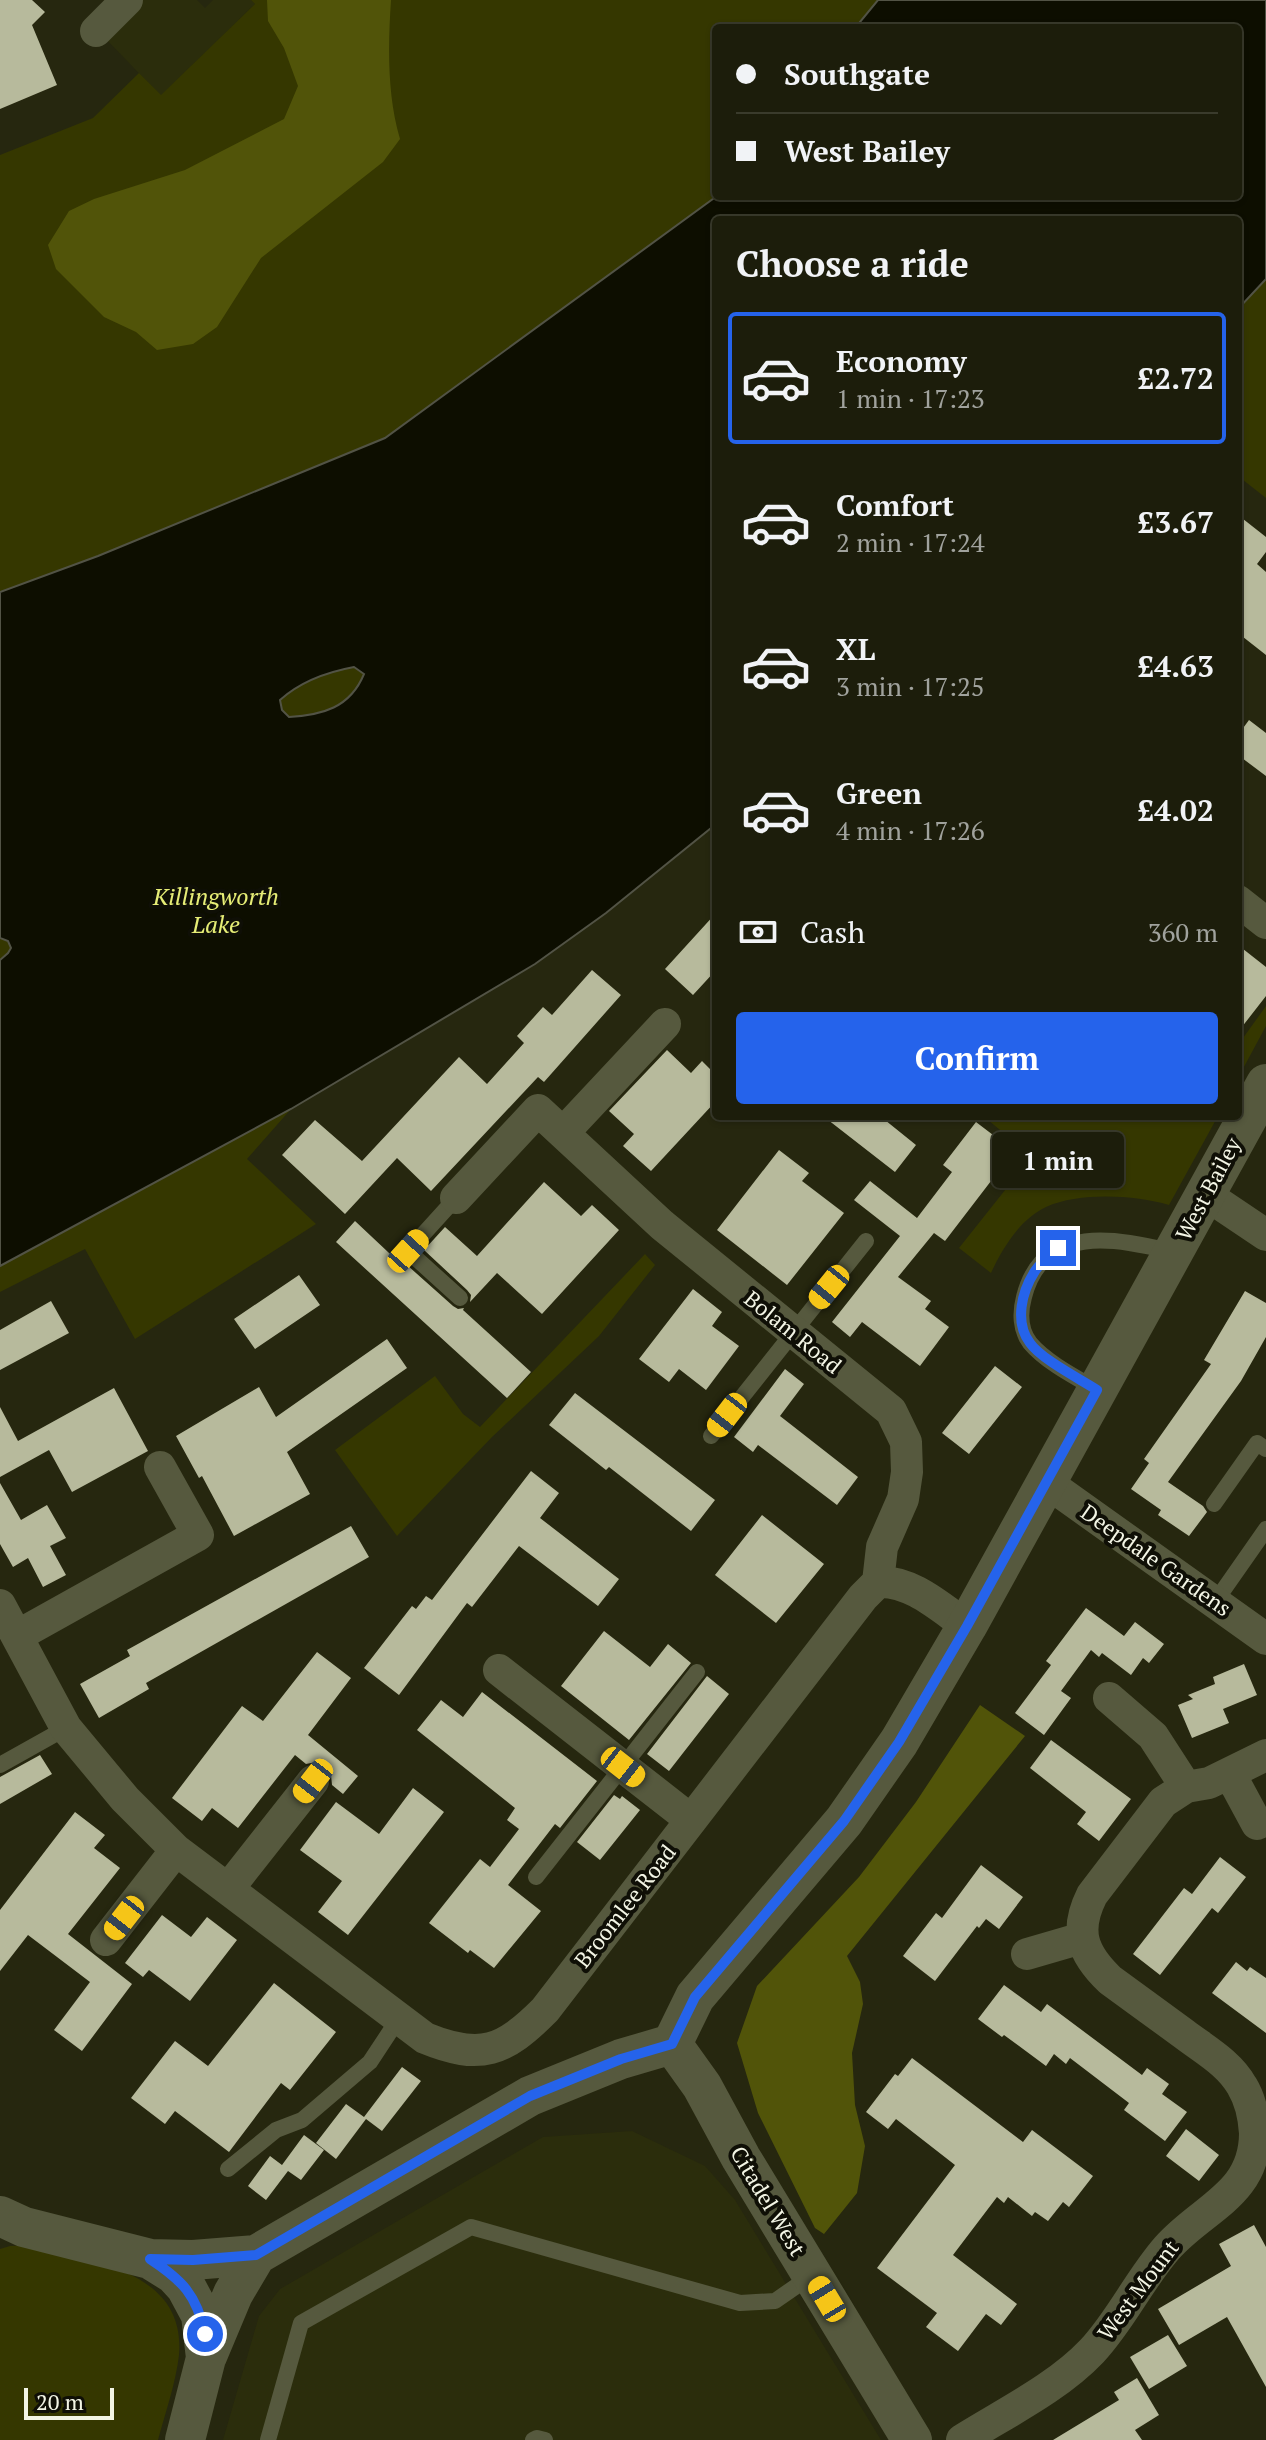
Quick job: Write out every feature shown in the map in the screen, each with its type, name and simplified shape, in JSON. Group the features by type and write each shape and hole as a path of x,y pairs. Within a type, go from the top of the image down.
{"street":[{"path":"96,31 127,0"},
{"path":"1242,906 1263,933"},
{"path":"563,1133 665,1024"},
{"name":"West Bailey","path":"672,2044 695,1997 853,1808 899,1742 967,1626 1266,1084"},
{"name":"Bolam Road","path":"456,1198 538,1110 662,1225 891,1411 906,1442 907,1472 903,1499 882,1547 878,1582"},
{"path":"1205,1194 1266,1235"},
{"path":"17,1636 198,1535 160,1467"},
{"name":"Deepdale Gardens","path":"1046,1482 1266,1639"},
{"path":"878,1582 892,1581 911,1589 967,1626"},
{"name":"Broomlee Road","path":"0,1605 66,1728 125,1799 176,1850 425,2038 444,2046 467,2050 488,2049 507,2043 545,2010 863,1597 878,1582"},
{"path":"499,1670 691,1820"},
{"path":"1109,1698 1153,1736 1186,1787"},
{"path":"1027,1954 1082,1938 1083,1912 1092,1895 1163,1802 1186,1787 1209,1783 1266,1755"},
{"path":"1230,1774 1257,1824"},
{"path":"228,1889 313,1781"},
{"path":"106,1940 176,1850"},
{"name":"West Mount","path":"962,2440 1045,2388 1090,2353 1168,2247 1192,2222 1256,2180 1254,2127 1243,2087 1227,2066 1110,1980 1096,1966 1082,1938"},
{"path":"8,2224 150,2259 193,2260 256,2255 530,2096 621,2059 672,2044"},
{"name":"Citadel West","path":"672,2044 702,2086 741,2158 912,2440"},
{"path":"185,2440 206,2358 233,2294 256,2255"},
{"path":"150,2259 174,2274 195,2300 201,2315 206,2358"}],"lane":[{"path":"456,1198 408,1251 460,1298"},
{"name":"West Bailey","path":"1097,1390 1061,1368 1029,1342 1020,1315 1025,1291 1036,1269 1058,1248 1079,1241 1119,1240 1174,1252"},
{"path":"711,1436 866,1241"},
{"path":"1214,1504 1257,1443 1266,1449"},
{"path":"1215,1602 1259,1554 1266,1529"},
{"path":"536,1877 697,1672"},
{"path":"1,1762 66,1728"},
{"path":"228,2169 276,2130 302,2120 370,2062 399,2018"},
{"path":"268,2440 301,2323 471,2227 740,2303 775,2301 812,2275"},
{"path":"533,2440 545,2440"}],"shaded area":[{"path":"140,0 197,0 205,8 213,0 251,0 255,4 161,96 103,36"},
{"name":"Killingworth Lake","path":"251,0 1266,0 1266,498 1242,479 1242,216 712,216 712,827 606,913 535,964 291,1109 247,1159 316,1224 135,1339 85,1249 0,1292 0,155 93,118 139,73 161,95 255,4"},
{"path":"267,0 391,0 390,70 400,139 383,162 261,258 217,327 193,344 157,350 136,332 104,317 56,269 48,245 69,211 94,199 185,170 284,119 298,86 284,48 268,21"},
{"path":"1266,1006 1266,1026 1242,1071 1242,1039"},
{"path":"988,1120 1216,1120 1169,1205 1140,1199 1091,1197 1046,1207 1020,1227 991,1273 959,1248 1032,1156"},
{"path":"645,1254 655,1265 599,1336 492,1437 397,1536 335,1450 435,1376 463,1414 480,1427"},
{"path":"980,1705 1025,1736 847,1956 860,1982 863,2004 852,2053 855,2105 865,2146 857,2193 824,2234 815,2228 758,2113 737,2043 757,1986 859,1877 916,1802"},
{"path":"632,2131 705,2166 735,2200 881,2440 223,2440 259,2316 280,2289 543,2137"},
{"path":"31,2245 130,2274 151,2287 167,2304 177,2327 179,2355 158,2440 0,2440 0,2249"}],"water":[{"name":"Killingworth Lake","path":"878,0 1266,0 1266,279 1242,305 1242,216 712,216 712,827 606,913 535,964 291,1109 0,1266 0,960 11,948 8,941 0,938 0,592 98,556 385,438 712,200 1242,200 1242,24 858,24","holes":["354,667 364,674 358,686 334,708 289,717 282,710 280,700 296,688 334,672"]}],"building":[{"path":"0,0 32,0 45,12 32,25 57,85 0,109"},
{"path":"1242,518 1266,537 1266,552 1257,564 1266,572 1266,655 1242,636"},
{"path":"1249,720 1266,733 1266,776 1242,758 1242,730"},
{"path":"712,917 712,974 693,995 665,969"},
{"path":"1242,948 1266,967 1266,996 1242,1027"},
{"path":"592,970 621,995 544,1082 538,1077 431,1191 397,1158 345,1214 282,1155 315,1120 362,1161 459,1057 487,1084 524,1043 517,1036 543,1007 552,1015"},
{"path":"667,1050 691,1073 702,1061 712,1071 712,1105 651,1171 623,1146 634,1134 609,1111"},
{"path":"828,1120 885,1120 916,1145 895,1172"},
{"path":"976,1122 1014,1151 945,1241 934,1233 898,1277 931,1301 925,1309 949,1327 920,1366 862,1322 850,1337 832,1322 900,1236 854,1200 870,1181 917,1218 952,1172 943,1165"},
{"path":"779,1150 809,1173 802,1181 844,1213 787,1285 717,1230"},
{"path":"544,1182 581,1216 592,1205 619,1230 542,1314 497,1273 470,1302 471,1295 467,1290 424,1250 445,1227 477,1256"},
{"path":"355,1221 405,1268 407,1265 453,1306 464,1308 531,1372 507,1398 336,1242"},
{"path":"299,1275 320,1305 255,1349 234,1319"},
{"path":"693,1289 722,1312 712,1326 739,1346 706,1390 679,1369 669,1382 639,1359"},
{"path":"1245,1291 1266,1303 1266,1337 1241,1381 1168,1482 1207,1512 1189,1536 1158,1515 1161,1510 1131,1489 1149,1463 1144,1459 1211,1364 1204,1360"},
{"path":"51,1301 69,1333 0,1370 0,1330"},
{"path":"387,1339 407,1368 287,1452 310,1494 234,1536 202,1476 199,1478 176,1436 259,1387 276,1417"},
{"path":"995,1366 1022,1387 969,1454 942,1433"},
{"path":"785,1369 804,1384 780,1416 858,1477 837,1505 758,1445 753,1452 734,1437"},
{"path":"114,1388 148,1451 72,1492 49,1450 0,1477 0,1407 18,1441"},
{"path":"575,1393 715,1500 691,1531 549,1425"},
{"path":"531,1471 559,1493 540,1518 619,1579 598,1606 519,1546 472,1607 467,1603 399,1695 364,1668 412,1606 416,1609 426,1596 432,1600"},
{"path":"0,1483 21,1520 47,1505 66,1538 50,1546 66,1575 43,1587 28,1558 13,1567 0,1544"},
{"path":"762,1515 824,1564 776,1623 715,1575"},
{"path":"351,1526 369,1557 146,1683 149,1689 99,1718 80,1684 130,1656 127,1650"},
{"path":"1086,1608 1124,1636 1135,1622 1164,1644 1149,1663 1143,1658 1131,1675 1102,1653 1099,1657 1091,1650 1061,1691 1071,1698 1044,1735 1015,1713 1051,1665 1046,1661"},
{"path":"604,1631 650,1667 668,1644 691,1663 629,1740 561,1686"},
{"path":"317,1652 351,1678 308,1735 358,1776 343,1794 332,1785 331,1775 325,1767 316,1762 306,1764 295,1755 238,1828 212,1808 202,1821 172,1798 242,1706 263,1721"},
{"path":"1244,1664 1257,1695 1223,1709 1229,1723 1192,1738 1178,1705 1193,1699 1188,1695 1215,1684 1213,1677"},
{"path":"707,1676 729,1694 669,1771 647,1754"},
{"path":"482,1692 597,1781 560,1828 555,1824 508,1885 541,1911 494,1968 470,1950 468,1953 429,1923 480,1859 490,1867 519,1829 507,1820 515,1808 417,1730 441,1700 463,1717"},
{"path":"1051,1740 1131,1799 1099,1841 1077,1824 1086,1812 1030,1768"},
{"path":"40,1755 52,1774 0,1804 0,1777"},
{"path":"413,1788 444,1812 348,1935 318,1912 342,1881 300,1850 336,1802 379,1834"},
{"path":"614,1795 620,1799 622,1796 640,1810 600,1860 577,1842"},
{"path":"75,1812 105,1835 94,1848 120,1868 68,1934 132,1984 82,2051 54,2030 90,1982 28,1935 0,1971 0,1910"},
{"path":"1220,1857 1246,1877 1218,1913 1212,1908 1160,1975 1133,1954 1184,1888 1192,1894"},
{"path":"981,1865 1023,1897 999,1929 986,1919 979,1928 977,1926 935,1981 903,1956 936,1913 942,1918"},
{"path":"162,1915 191,1937 207,1917 237,1940 190,2001 149,1970 143,1977 125,1963"},
{"path":"1236,1962 1247,1971 1250,1967 1266,1978 1266,2033 1212,1993"},
{"path":"274,1983 336,2032 290,2090 281,2083 229,2152 175,2111 165,2124 131,2098 175,2041 208,2066"},
{"path":"1004,1985 1041,2012 1047,2004 1142,2075 1147,2068 1169,2084 1162,2094 1187,2112 1165,2141 1124,2110 1129,2103 1070,2058 1066,2064 1054,2054 1046,2066 978,2019"},
{"path":"912,2058 1023,2142 1032,2130 1093,2176 1069,2207 1063,2202 1048,2221 1035,2212 1032,2216 1008,2197 1004,2203 997,2197 953,2255 1017,2304 1001,2325 986,2314 958,2351 926,2327 937,2313 877,2268 955,2165 896,2119 888,2129 866,2112 895,2074 898,2076"},
{"path":"402,2067 421,2081 382,2131 366,2119 336,2159 316,2143 346,2104 364,2117"},
{"path":"1186,2129 1219,2155 1199,2181 1166,2156"},
{"path":"304,2135 324,2150 301,2180 288,2171 266,2200 248,2186 270,2156 282,2165"},
{"path":"1254,2225 1266,2247 1266,2387 1227,2317 1179,2345 1158,2309 1231,2266 1219,2244"},
{"path":"1168,2335 1187,2366 1149,2389 1130,2357"},
{"path":"1137,2378 1159,2415 1135,2430 1142,2440 1053,2440 1119,2400 1114,2392"}],"route":[{"path":"205,2334 195,2300 186,2287 174,2274 150,2259 193,2260 256,2255 530,2096 621,2059 672,2044 695,1997 844,1821 899,1742 1097,1390 1061,1368 1029,1342 1020,1315 1025,1291 1036,1269 1058,1248"}]}
